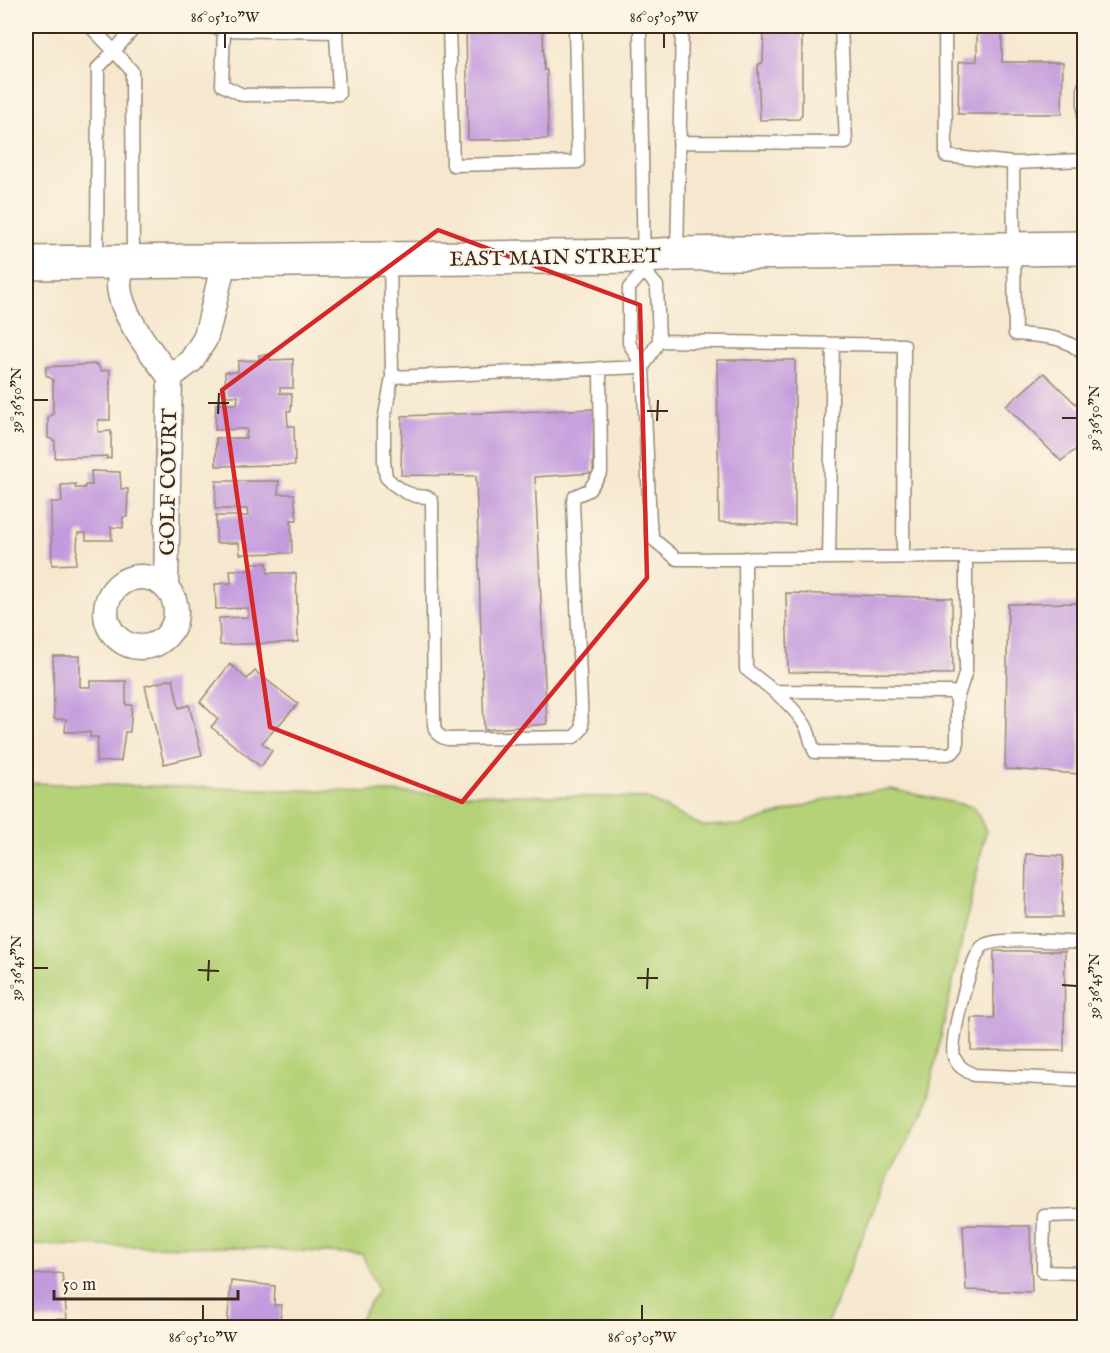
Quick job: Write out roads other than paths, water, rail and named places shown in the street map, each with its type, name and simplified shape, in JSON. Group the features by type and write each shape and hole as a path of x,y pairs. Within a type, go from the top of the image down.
{"main road":[{"name":"EAST MAIN STREET","path":"26,263 390,259 644,264 677,254 1084,248"}],"street":[{"path":"117,262 119,286 126,313 147,347 170,377 191,361 205,339 224,261"},
{"name":"GOLF COURT","path":"166,587 170,377"}],"lane":[{"path":"90,26 132,71 117,262"},
{"path":"117,262 98,68 136,26"},
{"path":"207,26 224,30 336,32 339,94 243,95 222,86 224,30"},
{"path":"449,26 453,165 578,162 575,26"},
{"path":"640,26 644,264 657,286 659,341 643,368"},
{"path":"677,254 682,26"},
{"path":"679,142 846,142 841,26"},
{"path":"945,26 946,156 1012,163 1084,160 1084,86"},
{"path":"1012,163 1015,334 1049,336 1076,346 1084,355"},
{"path":"390,259 392,377 384,421 384,462 386,477 393,484 405,492 428,497 432,501 434,722 436,733 441,738 574,737 582,729 573,502 575,496 589,490 601,472 600,368"},
{"path":"644,264 629,288 629,343 643,368 650,523 653,538 677,559 1084,556"},
{"path":"659,341 904,345 903,557"},
{"path":"829,558 833,345"},
{"path":"392,377 643,368"},
{"path":"745,558 746,669 774,691 796,713 807,727 815,752 948,754 957,747 957,699 966,671 966,557"},
{"path":"774,691 952,692 957,699"},
{"path":"1084,943 1007,941 991,942 981,947 972,965 957,1018 953,1055 959,1067 974,1075 1084,1080"},
{"path":"1084,1215 1044,1216 1043,1272 1084,1273"}]}
